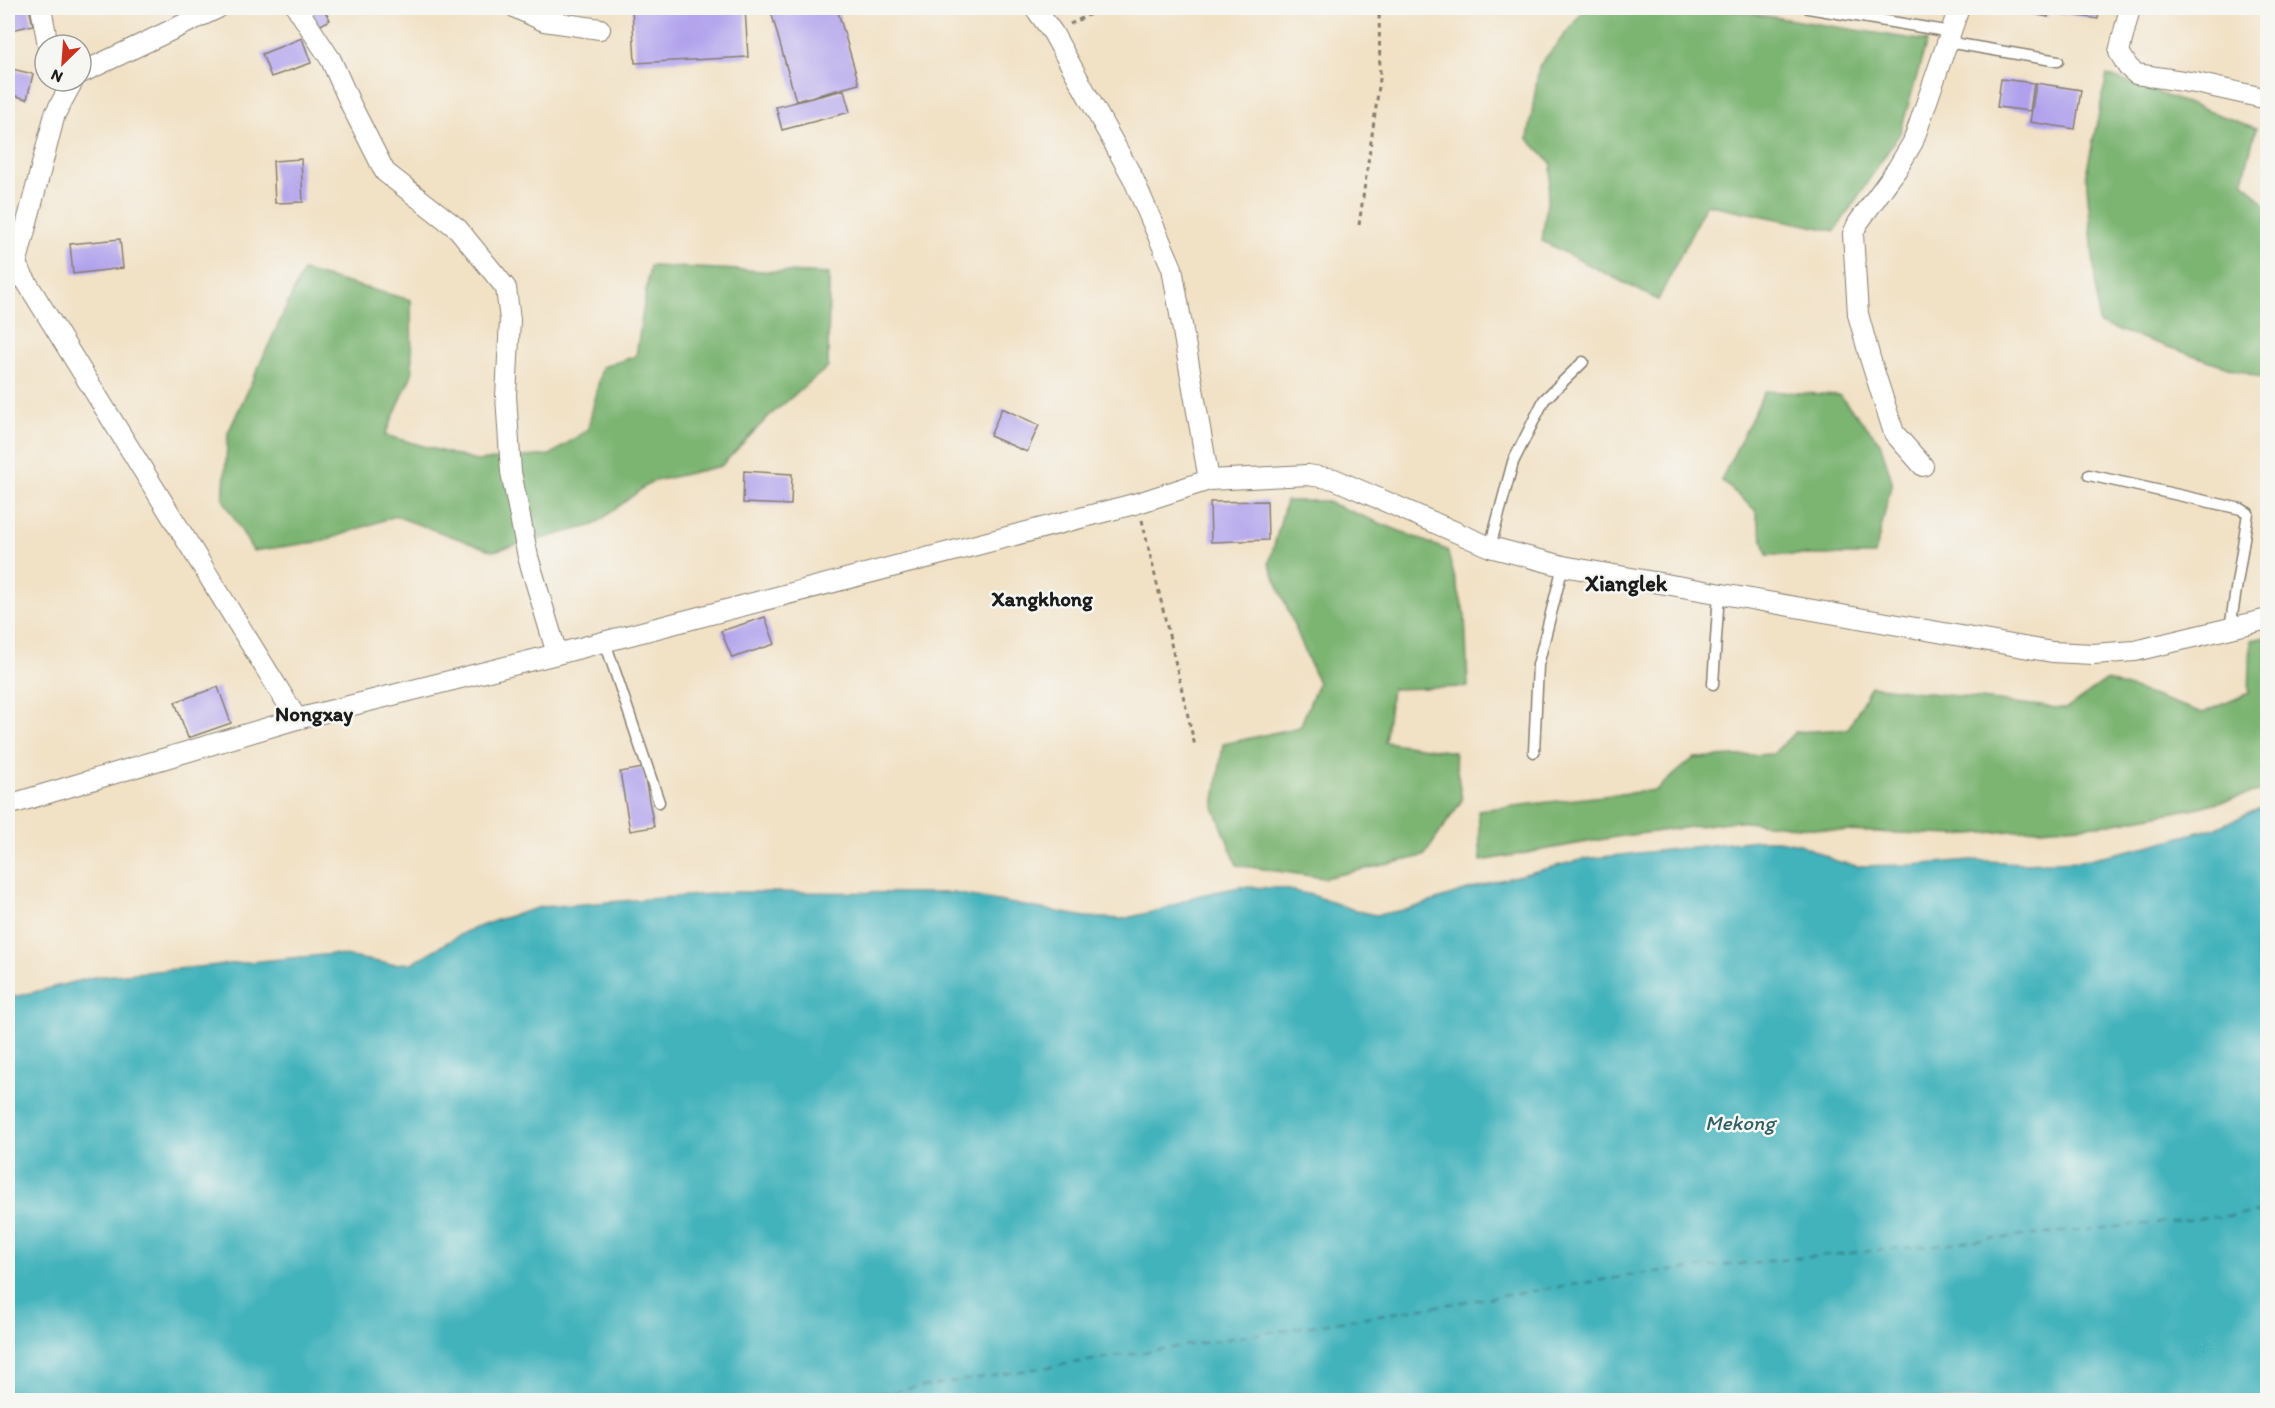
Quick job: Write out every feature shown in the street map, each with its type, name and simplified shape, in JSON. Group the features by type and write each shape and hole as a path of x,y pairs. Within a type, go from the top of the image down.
{"street":[{"path":"41,8 46,33"},
{"path":"93,67 218,8"},
{"path":"297,8 331,60 351,105 386,172 458,229 506,288 510,320 506,396 511,472 528,557 557,654"},
{"path":"516,8 544,21 600,29"},
{"path":"1035,8 1053,33 1133,178 1172,268 1209,480"},
{"path":"1923,466 1894,433 1870,358 1858,314 1853,234 1858,223 1897,169 1913,142 1959,8"},
{"path":"2130,8 2119,52 2128,67 2136,74 2196,83 2268,99"},
{"path":"58,93 55,114 12,274 297,719"},
{"path":"8,805 297,719 605,642 1138,503 1209,480 1308,475 1334,479 1491,548 1563,566 2041,650 2093,654 2135,651 2268,619"}],"lane":[{"path":"1808,8 2058,61"},
{"path":"1491,548 1513,462 1544,400 1582,362"},
{"path":"2089,475 2241,509 2248,513 2229,628"},
{"path":"1534,752 1538,665 1563,566"},
{"path":"1713,684 1719,593"},
{"path":"605,642 659,802"}],"path":[{"path":"1053,33 1103,8"},
{"path":"1359,225 1380,79 1379,8"},
{"path":"1472,8 1495,11"},
{"path":"1138,503 1195,746"}],"green space":[{"path":"1586,8 1716,8 1927,41 1900,133 1835,231 1706,204 1658,300 1542,241 1552,164 1528,139 1539,66"},
{"path":"2107,75 2256,128 2243,181 2267,206 2267,380 2099,324 2086,174"},
{"path":"650,266 829,274 828,367 768,417 721,466 651,482 594,525 493,551 395,516 324,541 253,551 223,499 228,433 303,271 411,300 412,374 385,435 476,461 550,455 588,429 602,367 636,356"},
{"path":"1765,391 1839,395 1880,442 1892,481 1875,555 1767,555 1755,510 1721,480"},
{"path":"1286,501 1325,501 1447,550 1465,615 1468,687 1392,689 1385,742 1454,752 1462,800 1424,856 1324,878 1237,865 1214,807 1223,744 1300,727 1318,683 1269,564"},
{"path":"2267,637 2267,790 2195,808 2110,824 1955,835 1843,831 1735,821 1616,837 1481,861 1478,810 1656,790 1694,758 1773,754 1795,732 1848,729 1871,686 2066,709 2107,680 2203,713 2249,693 2251,640"}],"water":[{"name":"Mekong","path":"2267,805 2267,1400 8,1400 8,997 94,977 333,954 390,964 412,963 465,932 541,907 738,892 954,893 1086,917 1122,919 1161,910 1196,896 1240,887 1279,888 1312,895 1357,911 1376,915 1409,909 1489,883 1584,859 1757,840 1778,840 1800,844 1836,861 1857,866 1913,865 1971,860 2021,863 2080,861 2152,845 2221,826"}],"building":[{"path":"8,8 29,8 33,25 8,31"},
{"path":"306,8 323,8 330,20 317,27"},
{"path":"632,8 745,8 748,57 635,63"},
{"path":"770,8 837,8 859,84 796,101"},
{"path":"2004,8 2050,8 2048,17"},
{"path":"2053,8 2100,8 2098,19 2052,12"},
{"path":"302,38 311,63 271,77 262,54"},
{"path":"8,68 33,74 27,99 8,94"},
{"path":"2001,79 2034,83 2030,111 1997,107"},
{"path":"2036,83 2081,90 2075,129 2030,122"},
{"path":"844,90 850,112 782,130 776,107"},
{"path":"301,159 303,202 275,203 273,161"},
{"path":"120,239 123,268 73,274 70,244"},
{"path":"1002,408 1039,425 1027,452 990,436"},
{"path":"744,471 792,474 791,505 743,503"},
{"path":"1267,501 1268,540 1211,542 1210,502"},
{"path":"765,617 775,644 732,658 721,631"},
{"path":"218,687 231,723 188,738 175,702"},
{"path":"643,768 654,827 630,831 620,772"}],"ferry route":[{"path":"838,1400 1647,1273 2268,1212"}],"district":[{"name":"Xianglek","path":"1626,583"},
{"name":"Xangkhong","path":"1042,598"},
{"name":"Nongxay","path":"314,713"}]}
